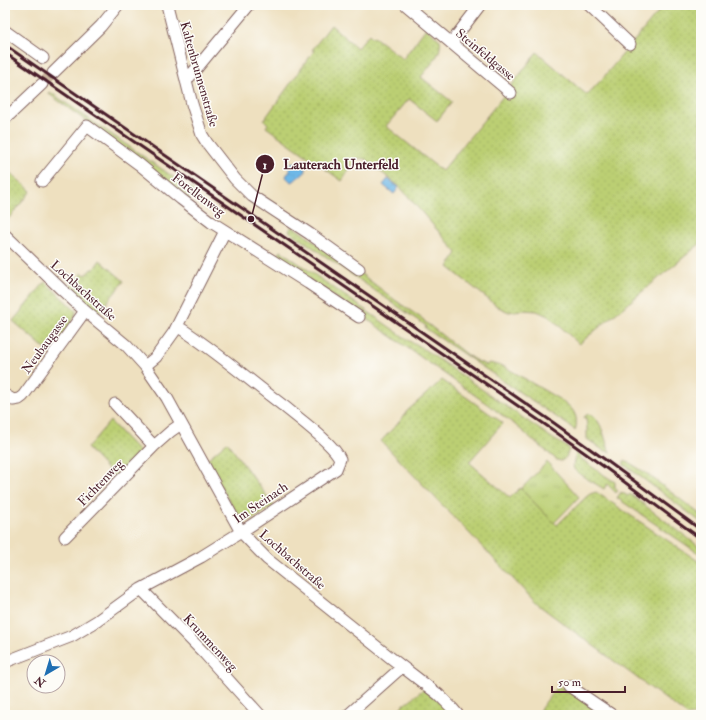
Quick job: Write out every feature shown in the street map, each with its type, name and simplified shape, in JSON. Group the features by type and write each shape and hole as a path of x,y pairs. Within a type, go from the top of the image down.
{"street":[{"path":"53,73 101,26 118,5"},
{"name":"Kaltenbrunnenstraße","path":"166,5 192,104 202,135 207,143 241,186 258,200 310,234 359,269"},
{"path":"186,81 250,5"},
{"name":"Steinfeldgasse","path":"406,5 511,93"},
{"path":"451,43 480,5"},
{"path":"589,5 630,44"},
{"path":"5,31 43,58"},
{"path":"5,119 42,84"},
{"name":"Forellenweg","path":"42,181 87,126 140,165 189,206 225,231 308,282 359,317"},
{"path":"145,366 156,357 177,326 225,231"},
{"name":"Lochbachstraße","path":"5,235 85,311 126,345 145,366 166,398 241,532 267,559 439,695 458,715"},
{"name":"Neubaugasse","path":"5,395 13,400 23,396 85,311"},
{"name":"Im Steinach","path":"5,662 72,636 97,621 141,589 201,557 336,469 340,459 339,455 329,445 302,421 177,326"},
{"path":"115,404 154,446"},
{"name":"Fichtenweg","path":"65,538 154,446 181,424"},
{"name":"Krummenweg","path":"141,589 205,654 260,715"},
{"path":"348,715 402,667"},
{"path":"569,686 612,715"}],"green space":[{"path":"664,5 701,5 701,243 579,344 550,317 537,311 523,310 509,312 498,307 448,267 457,253 400,187 365,159 357,158 342,181 266,127 268,124 264,120 331,25 357,48 369,34 403,59 426,28 440,40 440,45 435,60 421,77 452,102 437,121 409,99 386,126 442,171 537,52 587,95"},
{"path":"50,92 182,183 187,188 189,187 195,191 188,201 97,129 49,94"},
{"path":"8,171 31,191 5,223 5,175"},
{"path":"292,226 424,320 467,355 486,365 490,363 505,367 564,402 571,408 575,415 577,422 575,431 425,328 426,326 289,231"},
{"path":"281,251 414,344 415,343 555,440 569,448 566,457 561,461 557,460 514,424 483,401 344,303 275,259"},
{"path":"100,260 124,281 97,315 68,289 82,273 86,275 91,269 93,270"},
{"path":"45,282 76,311 75,317 50,353 13,321"},
{"path":"442,380 503,423 469,462 510,498 520,488 557,525 586,497 596,492 701,563 701,715 687,715 537,604 381,441 401,420 407,411"},
{"path":"588,414 593,416 600,425 610,452 603,450 587,439 586,418 584,418"},
{"path":"110,421 142,455 118,477 113,476 87,448"},
{"path":"227,442 274,506 251,520 245,521 240,519 205,461"},
{"path":"576,453 587,463 615,482 615,487 618,490 616,493 607,484 604,489 574,469 573,465"},
{"path":"624,461 646,473 701,515 701,522 624,465"},
{"path":"547,462 579,497 554,523 521,489"},
{"path":"621,492 628,496 630,494 701,548 701,555 617,498"},
{"path":"425,688 451,712 447,715 391,715"},
{"path":"556,688 564,688 605,715 536,715"}],"water":[{"path":"295,162 305,167 306,171 304,174 291,182 286,177 290,172 289,168 292,163"},
{"path":"388,179 399,187 394,194 383,185"}],"tunnel":[{"path":"42,84 53,73"}],"railway":[{"path":"5,45 554,423 701,530"},
{"path":"5,53 550,428 701,539"}],"place":[{"name":"Lauterach Unterfeld","path":"251,219"}]}
